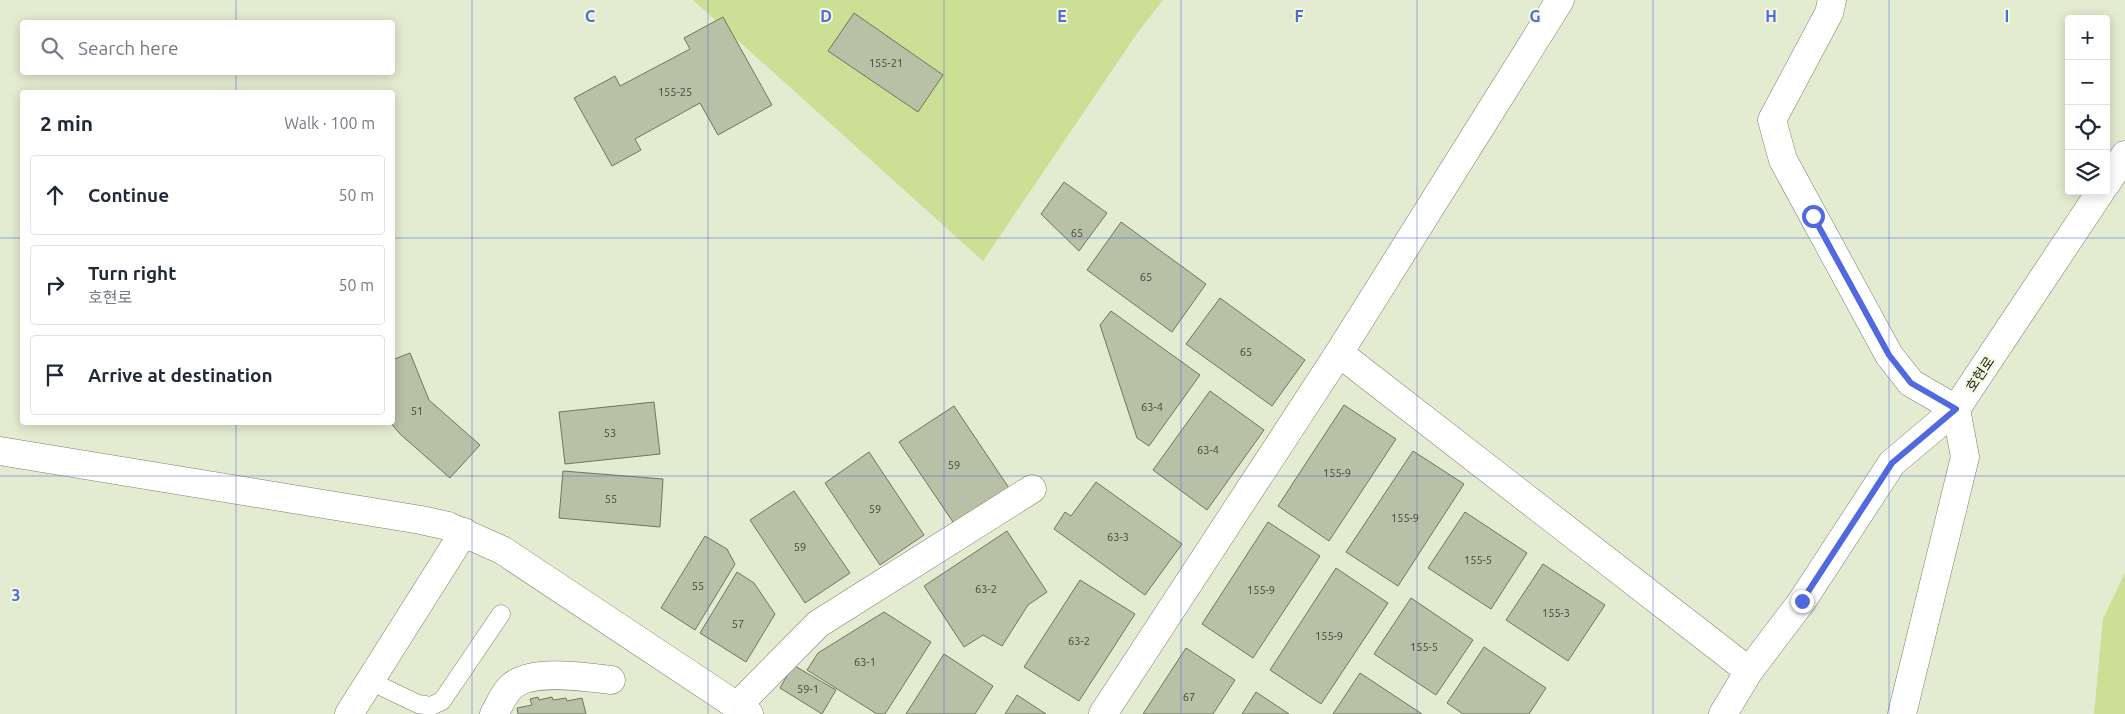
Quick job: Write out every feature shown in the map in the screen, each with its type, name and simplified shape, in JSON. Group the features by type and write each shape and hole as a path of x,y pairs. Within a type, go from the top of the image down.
{"street":[{"path":"1103,714 1338,353 1560,0"},
{"path":"1832,0 1829,13 1772,120 1783,160 1889,355 1911,383 1956,409 1965,457 1902,714"},
{"path":"2110,178 2125,155"},
{"name":"호현로","path":"1723,714 1749,671 1802,601 1892,463 1956,409 2098,195"},
{"path":"1338,353 1749,671"},
{"path":"0,451 421,520 464,532 502,550 529,566 743,710 818,624 1032,489"},
{"path":"349,714 464,532"},
{"path":"494,714 511,686 529,678 564,675 611,680"}],"lane":[{"path":"370,681 418,704 431,706 442,701 501,614"}],"green space":[{"path":"693,0 1163,0 1138,32 983,261"},
{"path":"2125,573 2125,714 2094,714 2103,619"}],"building":[{"path":"854,13 943,75 918,112 828,51"},
{"path":"723,17 772,105 718,135 700,103 635,139 641,150 612,166 574,98 615,76 620,86 690,49 684,38"},
{"path":"1064,182 1107,213 1079,251 1041,214"},
{"path":"1121,222 1206,284 1172,332 1087,270"},
{"path":"1220,298 1305,360 1272,406 1186,344"},
{"path":"1111,311 1200,375 1149,446 1137,438 1100,325"},
{"path":"410,353 429,400 480,445 450,478 400,434 392,425 395,425 395,359"},
{"path":"1210,391 1264,430 1207,510 1153,470"},
{"path":"654,402 660,454 565,464 559,412"},
{"path":"1344,405 1396,439 1329,541 1278,506"},
{"path":"954,406 1009,488 955,525 899,442"},
{"path":"1413,451 1464,484 1398,586 1346,552"},
{"path":"869,452 924,535 880,565 825,483"},
{"path":"563,471 663,479 660,527 559,518"},
{"path":"1096,482 1182,544 1145,595 1054,529 1065,512 1071,516"},
{"path":"794,491 850,573 805,603 750,520"},
{"path":"1465,512 1527,553 1491,609 1428,568"},
{"path":"1268,522 1320,556 1253,658 1202,624"},
{"path":"1007,531 1047,592 1028,605 1002,646 983,635 964,647 924,586"},
{"path":"705,536 727,549 735,564 695,630 661,608"},
{"path":"1543,564 1605,605 1568,661 1506,620"},
{"path":"1336,568 1388,603 1321,704 1270,670"},
{"path":"737,572 754,583 775,614 746,662 700,633"},
{"path":"1080,580 1135,614 1079,701 1024,667"},
{"path":"1411,598 1473,640 1436,695 1374,654"},
{"path":"884,612 931,642 885,714 877,714 807,670 818,653"},
{"path":"1484,647 1546,688 1529,714 1463,714 1447,703"},
{"path":"1186,648 1235,680 1213,714 1143,714"},
{"path":"944,654 993,686 975,714 906,714"},
{"path":"793,665 836,690 822,714 780,688"},
{"path":"1360,673 1422,714 1333,714"},
{"path":"1256,692 1289,714 1242,714"},
{"path":"1017,695 1046,714 1005,714"},
{"path":"538,697 539,700 552,697 553,700 566,698 567,701 582,698 586,714 518,714 517,708 532,705 530,699"}],"route":[{"path":"1802,601 1892,463 1956,409 1911,383 1889,355 1813,216"}]}
